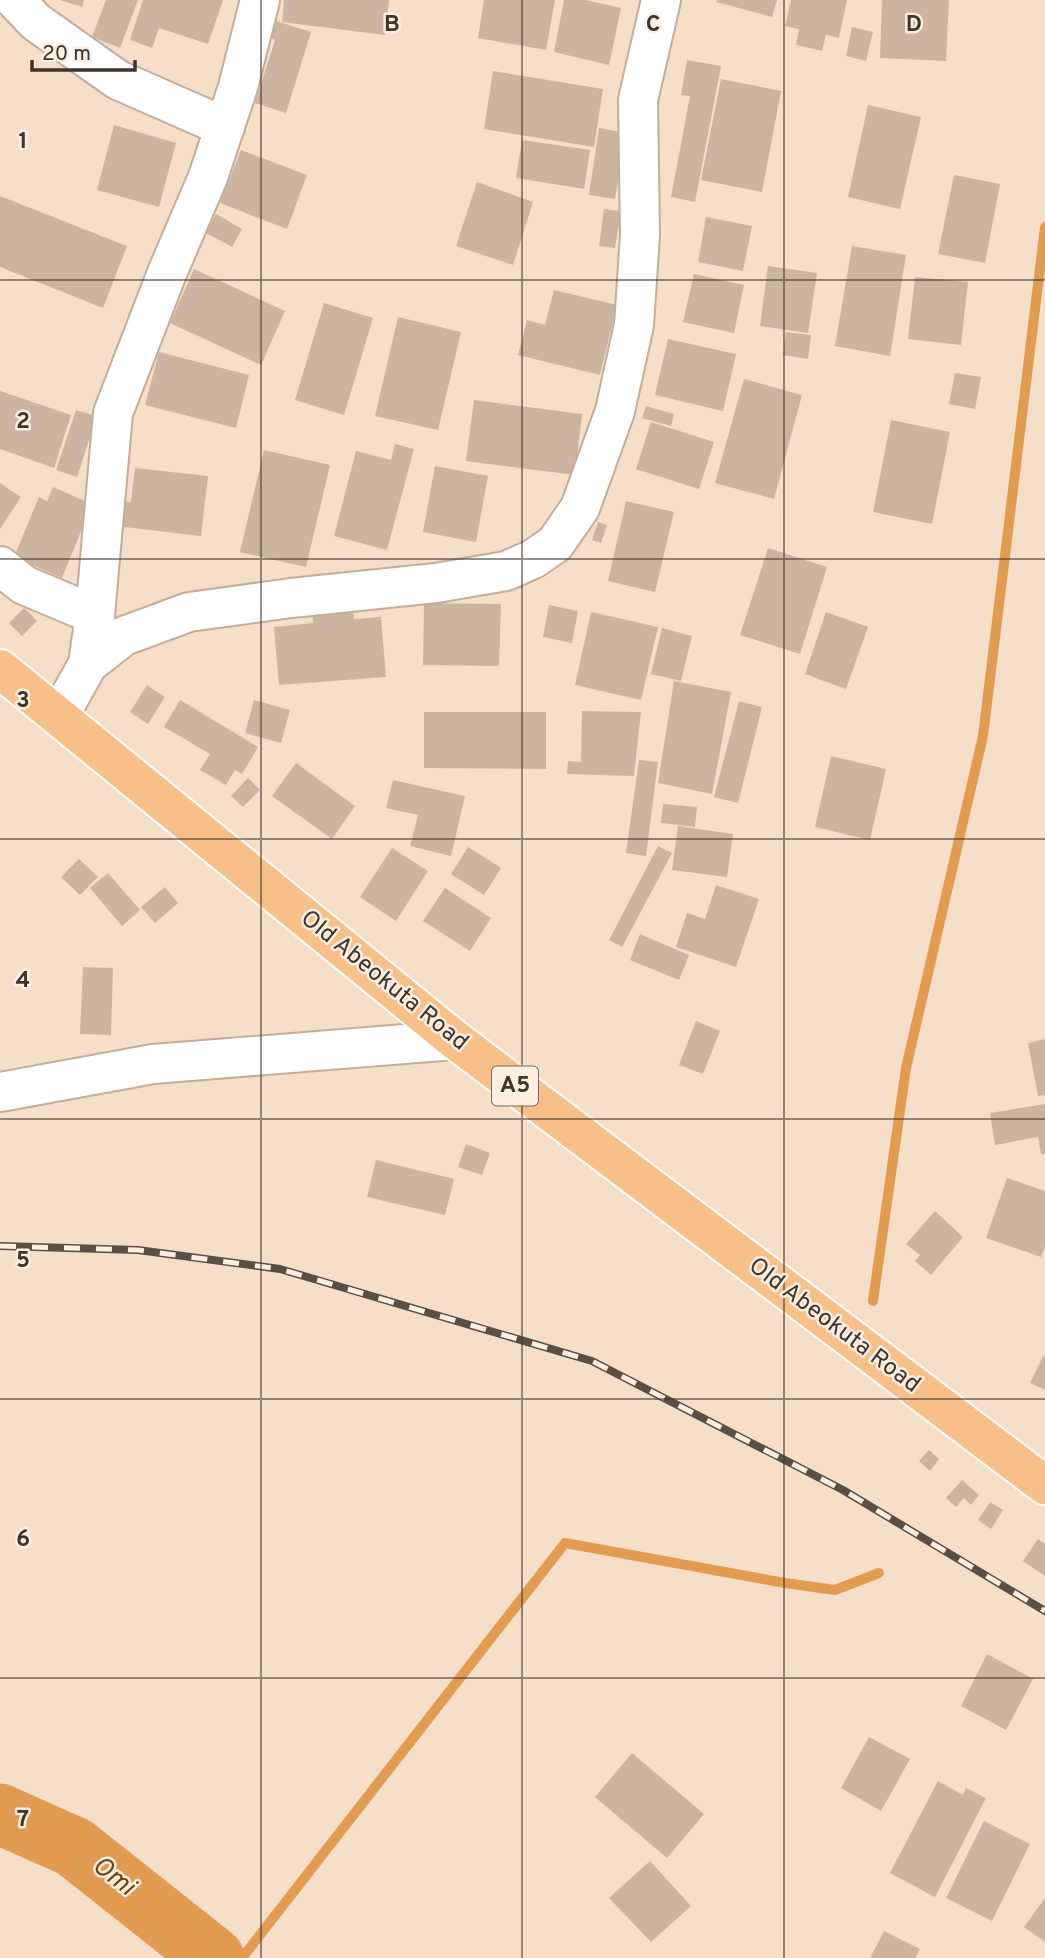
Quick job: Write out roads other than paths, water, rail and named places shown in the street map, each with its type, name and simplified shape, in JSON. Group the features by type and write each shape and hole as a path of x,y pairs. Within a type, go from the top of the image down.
{"highway":[{"name":"Old Abeokuta Road","path":"0,668 455,1040 1045,1485"}],"street":[{"path":"15,0 36,22 118,80 225,127"},
{"path":"59,716 88,664 95,615 113,413 167,273 208,177 238,86 260,0"},
{"path":"88,664 124,636 189,612 436,583 506,571 533,559 555,544 580,508 615,411 634,325 640,235 638,100 661,0"},
{"path":"0,566 24,585 95,615"},
{"path":"0,1092 153,1064 455,1040"}],"waterway":[{"path":"873,1301 906,1068 983,736 1045,227"},
{"path":"242,1958 565,1543 835,1590 879,1573"},
{"name":"Omi","path":"0,1814 74,1847 214,1958"}],"railway":[{"path":"0,1246 138,1250 280,1269 592,1361 843,1490 1045,1611"}]}
